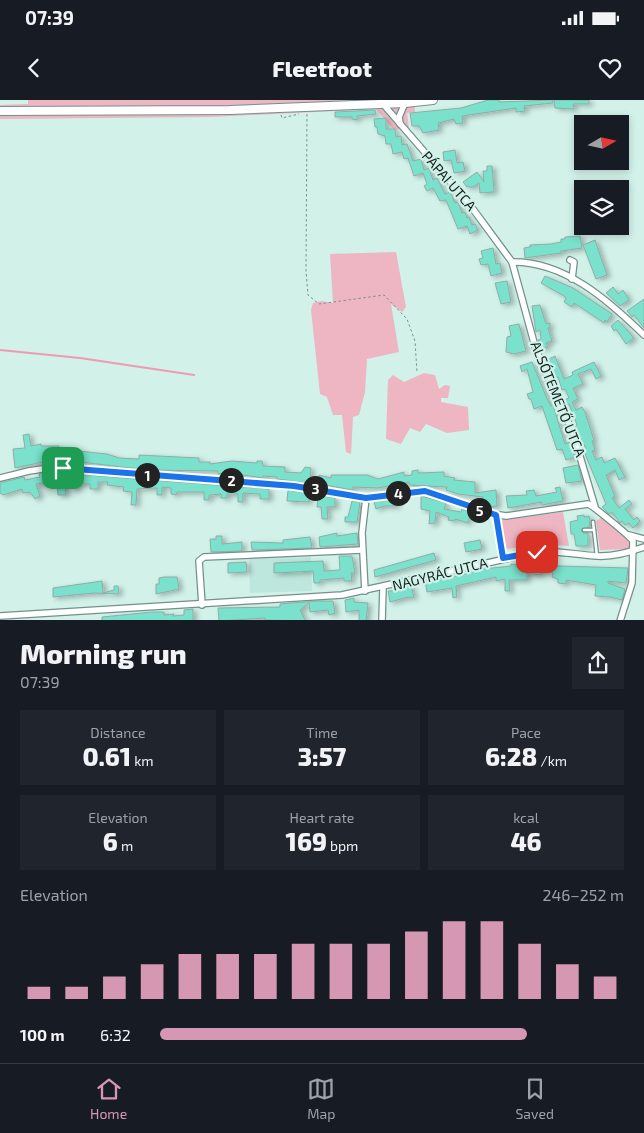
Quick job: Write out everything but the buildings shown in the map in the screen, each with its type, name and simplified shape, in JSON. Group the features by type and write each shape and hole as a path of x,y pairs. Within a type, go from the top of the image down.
{"main road":[{"path":"0,111 38,107 230,110 339,102 405,103 433,100"}],"street":[{"name":"PÁPAI UTCA","path":"380,102 467,200 512,262"},
{"path":"401,126 399,117 405,103"},
{"path":"570,260 575,265 572,279"},
{"path":"512,262 539,264 572,279 614,307 644,335"},
{"name":"ALSÓTEMETŐ UTCA","path":"512,262 536,350 573,433 595,507"},
{"path":"0,478 39,469 63,468 294,486 366,498 425,491 496,515 520,515 583,504 595,507 608,522 627,534 644,539"},
{"path":"365,591 362,550 366,498"},
{"path":"620,620 632,583 633,541 627,534"},
{"name":"NAGYRÁC UTCA","path":"0,616 331,596 383,588 503,558 551,551 598,556 633,551 644,547"},
{"path":"202,605 199,561 204,556 362,550"},
{"path":"382,620 383,588"}],"lane":[{"path":"594,522 598,556"},
{"path":"584,530 594,530"}],"path":[{"path":"307,108 306,271 308,295 318,304 384,295 407,320 416,341 417,372"},
{"path":"496,515 503,558"}],"shaded area":[{"path":"28,100 414,100 415,112 407,113 409,128 394,130 376,109 212,117 0,119 0,105 28,104"},
{"path":"396,252 406,307 402,312 391,304 399,352 367,359 365,392 359,415 353,417 351,454 346,452 342,415 333,415 327,397 320,394 311,310 313,303 321,301 333,303 330,254"},
{"path":"424,373 435,375 439,389 445,385 450,386 448,398 441,398 441,402 468,407 469,430 447,433 426,424 420,432 410,428 401,444 386,439 388,380 393,375 404,382"},
{"path":"563,512 569,546 543,544 502,550 497,521"},
{"path":"601,518 628,539 630,545 628,549 600,550 596,521"},
{"path":"311,557 312,591 250,593 249,558"}],"waterway":[{"path":"0,350 80,358 194,375"}],"route":[{"path":"63,468 237,480 319,489 366,498 420,490 442,495 496,515 503,558 537,552"}]}
